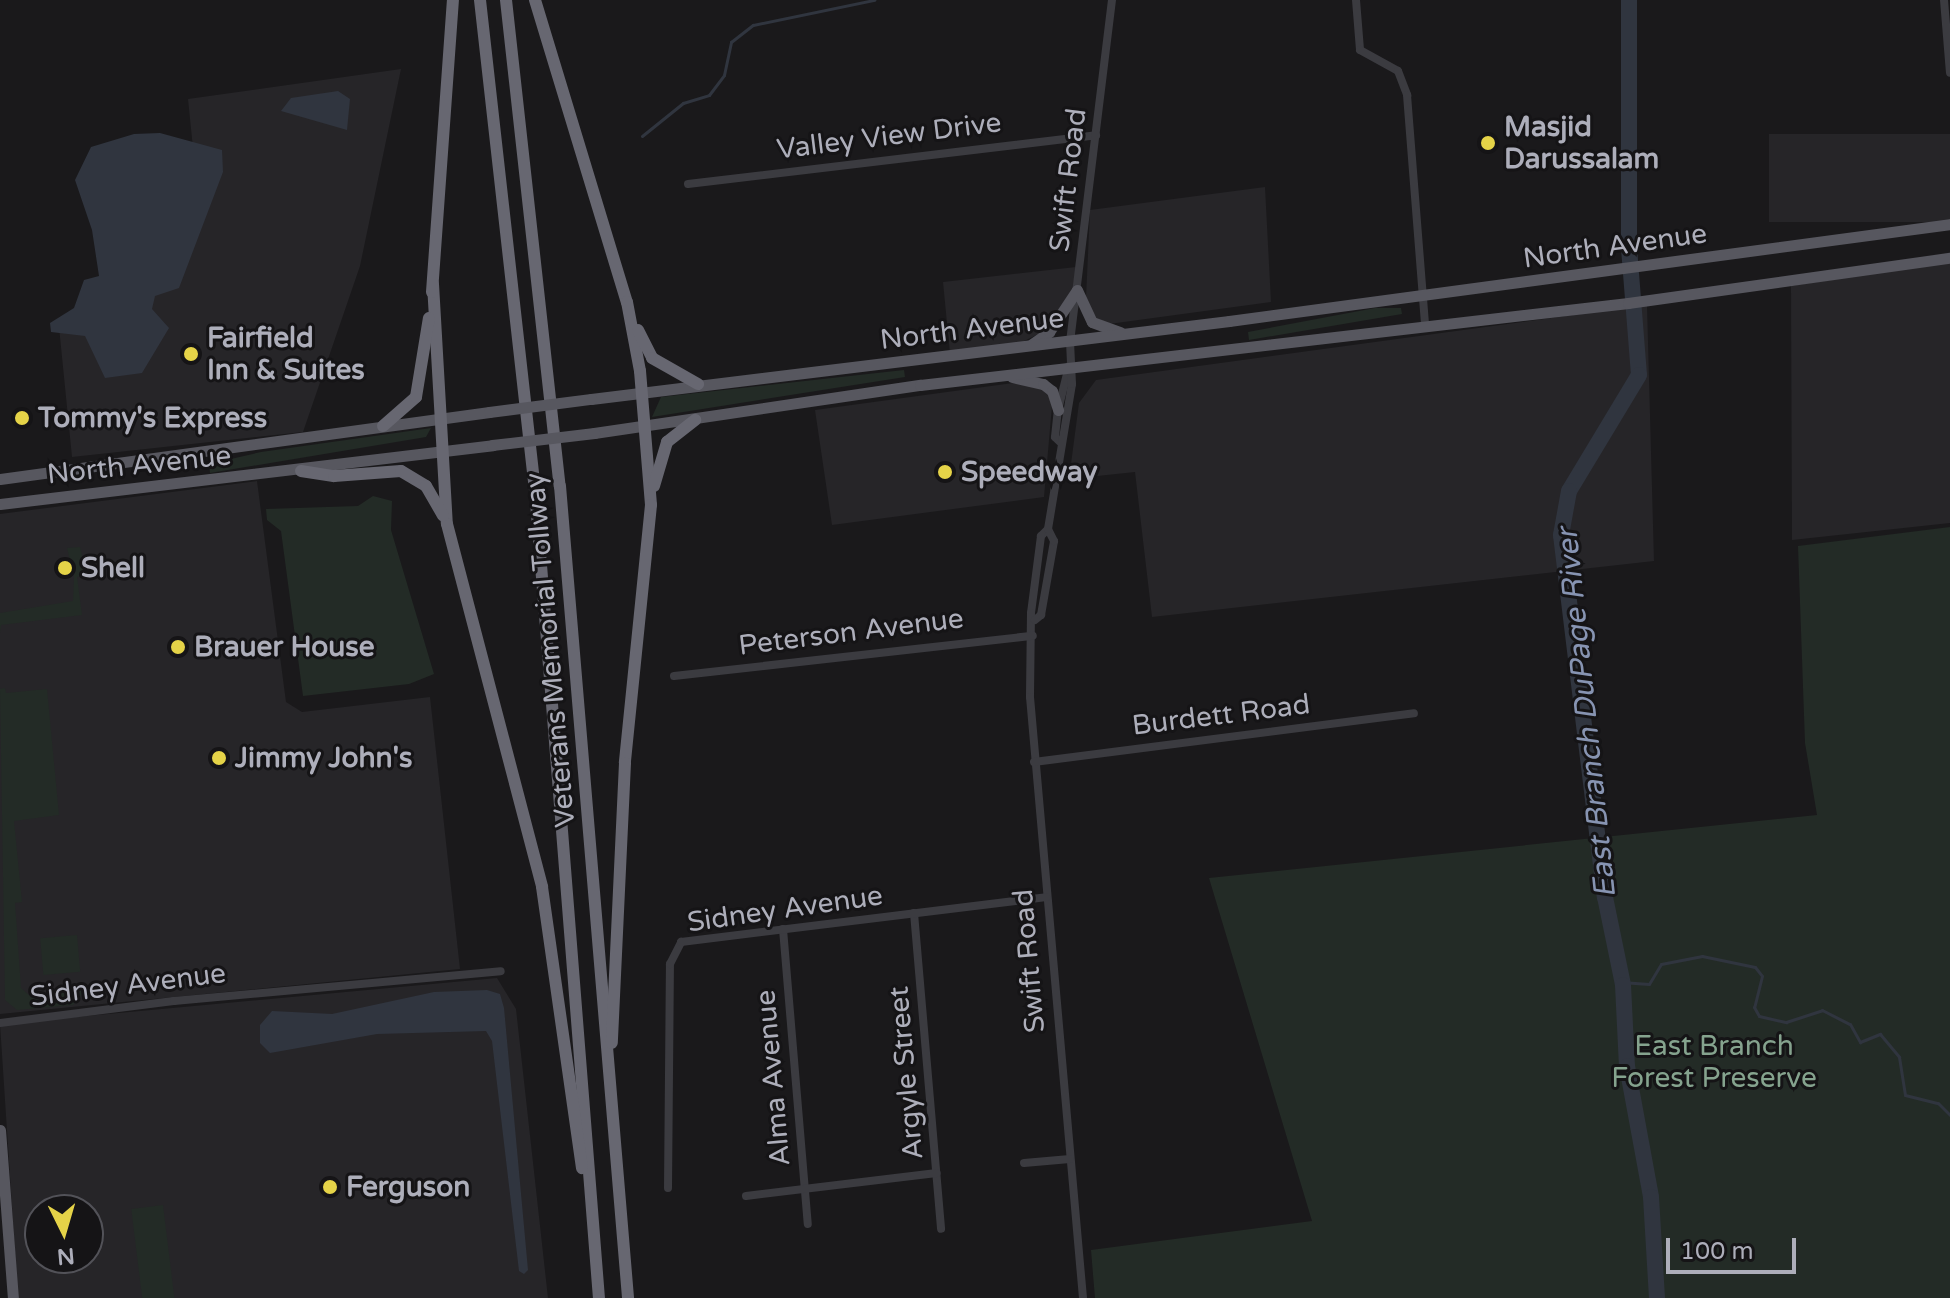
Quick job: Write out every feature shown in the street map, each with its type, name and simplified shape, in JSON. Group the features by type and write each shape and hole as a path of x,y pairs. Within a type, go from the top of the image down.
{"highway":[{"path":"383,426 409,407 421,385 433,284 453,0"},
{"name":"Veterans Memorial Tollway","path":"480,0 535,489 599,1298"},
{"name":"Veterans Memorial Tollway","path":"506,0 560,486 628,1298"},
{"path":"535,0 627,302 652,358 698,384"},
{"path":"433,284 444,417 439,454 447,524 542,887 597,1270"},
{"path":"627,302 651,505"},
{"path":"611,1110 625,763 651,505 667,442 695,420"},
{"path":"301,471 334,476 401,471 430,491 447,524"}],"main road":[{"name":"North Avenue","path":"0,479 444,417 698,384 1070,342 1950,224"},
{"name":"North Avenue","path":"0,504 439,454 984,377 1634,302 1950,258"},
{"path":"1077,290 1092,322 1129,334"},
{"path":"1023,348 1049,332 1077,290"},
{"path":"984,377 1043,384 1058,410"},
{"path":"0,1130 13,1297"}],"street":[{"name":"Swift Road","path":"1035,620 1041,615 1052,558 1054,541 1048,529 1060,442 1065,438 1069,411 1070,342 1112,0"},
{"path":"1356,0 1360,50 1398,71 1407,95 1425,325"},
{"path":"1944,0 1950,73"},
{"name":"Valley View Drive","path":"688,184 1096,135"},
{"name":"Swift Road","path":"1060,442 1055,437 1058,410 1069,366"},
{"name":"Swift Road","path":"1048,529 1041,536 1031,613 1035,620 1034,762 1083,1298"},
{"name":"Peterson Avenue","path":"674,676 1033,636"},
{"name":"Burdett Road","path":"1034,762 1414,713"},
{"name":"Sidney Avenue","path":"668,1188 673,954 681,942 1046,897"},
{"name":"Argyle Street","path":"914,913 941,1229"},
{"name":"Alma Avenue","path":"783,929 808,1224"},
{"name":"Sidney Avenue","path":"0,1023 174,1001 501,971"},
{"path":"1024,1163 1070,1159"},
{"path":"746,1196 937,1173"},
{"path":"0,1294 13,1297"}],"shaded area":[{"path":"401,69 360,266 303,432 72,457 59,327 194,158 188,99"},
{"path":"338,91 350,99 347,130 281,111 291,98"},
{"path":"160,133 222,150 223,172 179,288 155,296 152,309 169,328 142,373 105,378 85,336 51,332 50,323 74,308 84,280 99,276 92,230 75,180 91,147 134,134"},
{"path":"1769,134 1950,134 1950,222 1769,222"},
{"path":"1265,187 1271,302 1109,324 1092,316 1086,298 1090,210"},
{"path":"1950,262 1950,523 1792,540 1791,286"},
{"path":"1076,267 1072,294 1047,330 1022,342 950,354 943,282"},
{"path":"1647,305 1654,561 1152,617 1135,472 1069,479 1079,403 1096,380"},
{"path":"1013,383 1035,385 1048,394 1052,406 1044,497 832,525 815,410"},
{"path":"257,481 286,702 302,712 430,697 460,969 0,1014 0,514"},
{"path":"497,978 516,1009 548,1298 18,1298 0,1024"},
{"path":"487,990 500,994 504,1008 528,1270 524,1274 519,1271 492,1041 486,1031 377,1034 270,1053 260,1043 260,1025 272,1011 332,1014 434,992"}],"green space":[{"path":"1375,308 1401,308 1402,314 1249,340 1248,332"},
{"path":"904,370 905,377 652,417 661,397"},
{"path":"431,428 426,437 210,473 209,464 261,452"},
{"path":"373,496 392,501 391,530 434,674 409,684 303,696 281,531 267,520 266,509 358,506"},
{"name":"East Branch Forest Preserve","path":"1950,527 1950,1298 1095,1298 1091,1250 1312,1221 1209,878 1817,815 1805,743 1798,546"},
{"path":"80,547 87,575 77,577 82,615 1,625 0,633 0,613 73,601 74,577 67,548"},
{"path":"5,688 6,693 47,689 59,815 14,821 22,902 15,903 21,988 29,995 79,989 82,981 82,994 73,1005 17,1010 5,1000 0,689"},
{"path":"77,935 80,972 43,975 40,938"},
{"path":"163,1205 174,1298 142,1298 131,1209"}],"waterway":[{"path":"642,136 683,103 709,95 724,75 731,42 753,25 874,0"},
{"name":"East Branch DuPage River","path":"1629,0 1629,248 1639,375 1569,491 1561,535 1605,897 1623,985 1627,1066 1651,1197 1657,1298"},
{"path":"1621,982 1649,984 1661,964 1702,956 1755,967 1762,976 1754,1007 1759,1016 1786,1022 1822,1010 1850,1024 1860,1042 1880,1034 1899,1057 1905,1095 1938,1103 1950,1115"}],"place":[{"name":"Masjid Darussalam","path":"1488,143"},
{"name":"Fairfield Inn & Suites","path":"191,354"},
{"name":"Tommy's Express","path":"22,418"},
{"name":"Speedway","path":"945,472"},
{"name":"Shell","path":"65,568"},
{"name":"Brauer House","path":"178,647"},
{"name":"Jimmy John's","path":"219,758"},
{"name":"Ferguson","path":"330,1187"}]}
